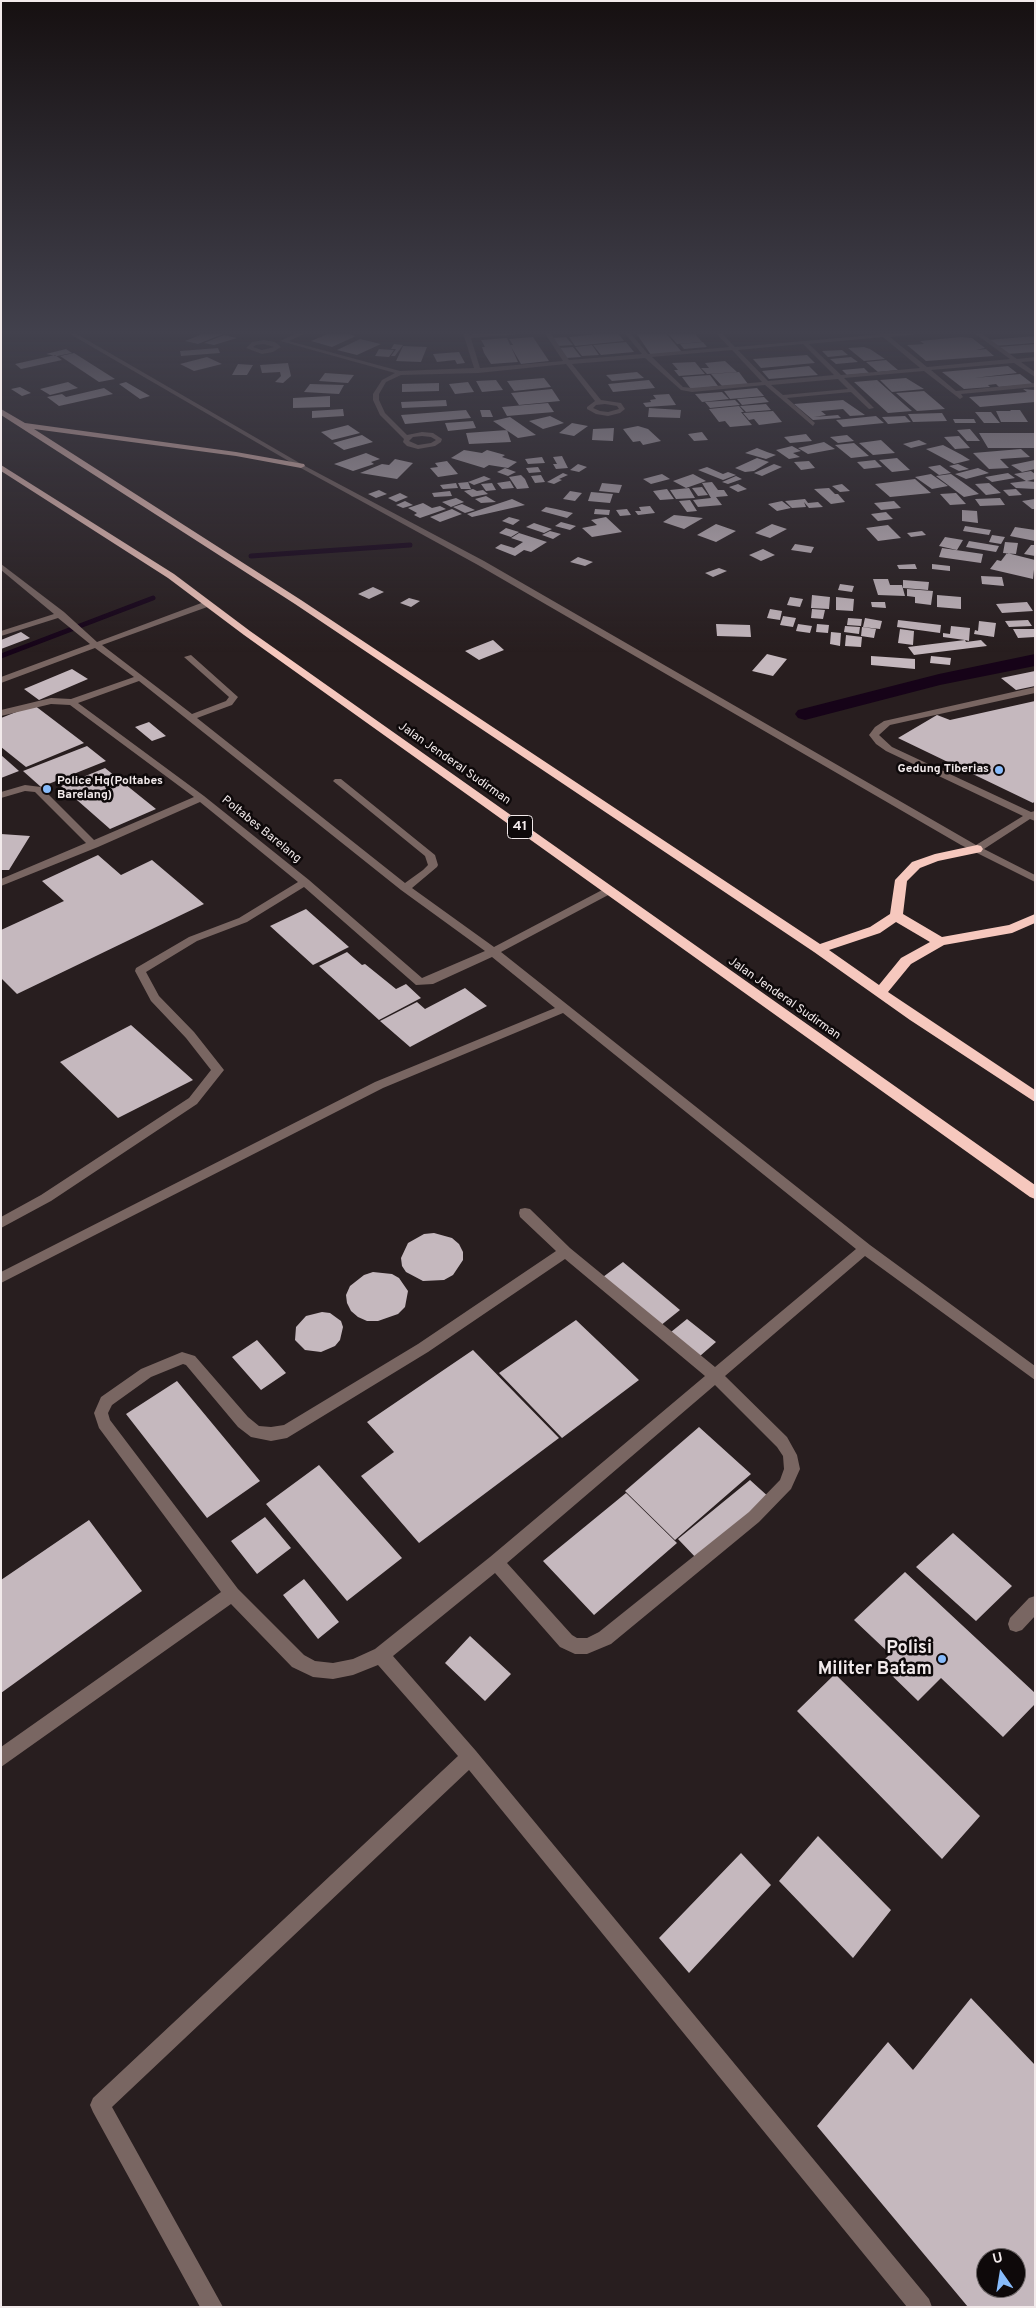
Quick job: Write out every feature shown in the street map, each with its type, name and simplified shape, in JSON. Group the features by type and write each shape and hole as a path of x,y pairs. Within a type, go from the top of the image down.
{"highway":[{"path":"40,438 298,602 819,949 1035,1097"},
{"path":"108,438 236,454 301,466"},
{"name":"Jalan Jenderal Sudirman","path":"1,467 171,576 608,891 1035,1193"},
{"path":"819,949 875,930 896,916 901,880 916,865 935,858 977,849"},
{"path":"896,916 940,942"},
{"path":"881,992 893,974 906,962 940,942 1012,929 1035,918"}],"street":[{"path":"252,438 481,563 977,849 1035,879"},
{"path":"1,566 95,644 191,717 405,888 493,952 865,1249 1035,1374"},
{"path":"1,680 208,604"},
{"path":"1,634 61,614"},
{"path":"188,656 234,698 229,703 191,717"},
{"path":"1,713 51,701 72,702 140,678"},
{"path":"1033,816 889,749 879,742 874,735 878,728 887,723 1035,690"},
{"name":"Poltabes Barelang","path":"72,702 201,798 305,882 420,982 429,981 493,952"},
{"path":"338,781 430,855 433,865 427,872 405,888"},
{"path":"1,795 25,788 38,789 94,845"},
{"path":"1,884 201,798"},
{"path":"977,849 1033,816"},
{"path":"1,1223 46,1198 193,1101 218,1070 190,1035 155,998 140,971 193,939 244,920 305,882"},
{"path":"493,952 608,891"},
{"path":"1,1278 379,1085 563,1009"},
{"path":"496,1562 566,1642 574,1646 587,1646 605,1638 754,1517 786,1484 792,1469 790,1455 782,1442 714,1376 565,1252 525,1213"},
{"path":"565,1252 422,1348 287,1430 271,1434 256,1432 243,1422 190,1360 182,1358 146,1373 106,1401 101,1413 104,1424 232,1594 298,1661 313,1669 333,1671 353,1667 381,1655 496,1562 865,1249"},
{"path":"1,1758 232,1594"},
{"path":"1016,1624 1035,1604"},
{"path":"381,1655 470,1757 921,2307"},
{"path":"212,2307 100,2106 470,1757"}],"building":[{"path":"352,438 366,438 373,442 344,450 333,443"},
{"path":"467,438 510,438 511,442 469,444"},
{"path":"592,438 613,438 613,441 592,440"},
{"path":"630,438 657,438 661,441 643,445 640,441 633,442"},
{"path":"691,438 706,438 708,440 694,441"},
{"path":"785,438 809,438 812,441 790,443"},
{"path":"831,438 850,438 854,441 838,443"},
{"path":"945,438 961,438 970,448 955,449"},
{"path":"964,438 977,438 980,441 967,441"},
{"path":"982,438 1035,438 1035,448 988,448"},
{"path":"881,440 895,453 873,455 859,443"},
{"path":"919,440 927,444 911,448 903,444"},
{"path":"824,442 835,449 808,454 798,448"},
{"path":"854,443 869,456 851,458 835,445"},
{"path":"943,445 970,460 954,464 926,449"},
{"path":"792,446 801,451 793,453 800,457 789,459 776,450"},
{"path":"757,448 776,455 766,459 745,453"},
{"path":"1021,449 1030,457 1000,459 1009,468 989,469 973,453"},
{"path":"464,450 482,453 487,450 505,455 502,457 517,462 508,468 489,465 484,468 451,458"},
{"path":"366,453 380,459 371,462 374,464 353,471 334,464"},
{"path":"562,456 568,468 556,469 553,464 557,464 553,457"},
{"path":"542,457 545,463 528,464 525,459"},
{"path":"757,458 769,462 754,471 745,472 735,468"},
{"path":"897,458 910,470 892,472 879,460"},
{"path":"395,459 413,463 397,479 360,473 382,464 389,465"},
{"path":"875,460 882,467 864,469 857,462"},
{"path":"1035,460 1035,469 1022,472 1011,465"},
{"path":"447,461 458,474 438,477 430,468 438,467 435,463"},
{"path":"809,461 815,468 801,470 794,462"},
{"path":"578,464 587,467 579,472 570,470"},
{"path":"774,464 782,467 762,476 754,473"},
{"path":"958,464 969,469 959,471 949,466"},
{"path":"940,465 951,473 939,475 928,467"},
{"path":"538,467 541,472 529,473 526,468"},
{"path":"707,467 723,474 728,472 736,475 723,480 698,470"},
{"path":"505,468 516,472 508,476 497,472"},
{"path":"978,468 989,473 966,479 955,474"},
{"path":"1031,471 1035,474 1035,479 1027,481 1035,482 1035,489 1016,488 1010,483 1026,481 1014,474"},
{"path":"563,473 568,475 559,479 562,480 554,484 547,482"},
{"path":"1008,473 1015,478 992,482 985,477"},
{"path":"662,474 670,479 651,484 643,479"},
{"path":"693,474 706,481 686,488 673,481"},
{"path":"931,474 948,486 932,489 915,477"},
{"path":"951,474 979,494 964,497 936,476"},
{"path":"521,475 529,488 517,489 509,477"},
{"path":"541,475 545,482 535,483 531,476"},
{"path":"484,476 491,479 474,485 468,482"},
{"path":"736,476 742,479 728,484 722,482"},
{"path":"915,479 931,493 890,497 875,484"},
{"path":"510,481 514,488 502,489 497,483"},
{"path":"468,482 471,489 461,489 458,483"},
{"path":"712,482 718,490 724,490 728,496 716,497 722,505 698,507 693,500 711,498 702,483"},
{"path":"456,483 458,488 443,489 440,485"},
{"path":"492,483 496,490 486,491 481,484"},
{"path":"602,483 622,485 619,493 599,491"},
{"path":"989,483 1001,493 986,495 975,484"},
{"path":"738,484 747,489 738,492 729,487"},
{"path":"842,484 850,491 840,492 832,486"},
{"path":"702,487 708,495 698,496 692,488"},
{"path":"689,488 695,498 676,499 670,490"},
{"path":"829,488 845,502 831,504 814,489"},
{"path":"473,489 477,491 483,490 488,494 472,497 464,491"},
{"path":"667,489 674,499 660,500 653,491"},
{"path":"1016,489 1022,495 1009,496 1003,490"},
{"path":"379,490 387,494 376,498 368,494"},
{"path":"450,491 452,496 434,497 432,493"},
{"path":"570,491 582,493 575,501 563,499"},
{"path":"591,492 613,494 610,503 588,501"},
{"path":"400,493 408,497 396,502 388,498"},
{"path":"956,493 966,504 950,505 940,494"},
{"path":"486,496 496,502 481,503 475,499"},
{"path":"456,498 464,502 451,507 442,502"},
{"path":"1000,498 1005,505 980,506 975,499"},
{"path":"512,499 525,505 472,517 467,514"},
{"path":"805,499 808,503 818,502 823,507 809,508 804,502 806,507 792,508 785,501"},
{"path":"1035,499 1035,509 1032,509 1022,501"},
{"path":"690,500 697,511 687,512 679,501"},
{"path":"405,501 413,505 403,508 396,505"},
{"path":"782,501 791,508 777,511 768,504"},
{"path":"894,501 901,508 881,510 874,503"},
{"path":"423,503 432,508 440,506 446,509 420,518 414,515 417,513 408,508"},
{"path":"462,504 475,510 465,513 453,507"},
{"path":"650,506 655,513 638,515 635,511 641,511 639,507"},
{"path":"546,507 573,513 567,518 541,511"},
{"path":"452,509 462,514 440,522 430,517"},
{"path":"595,509 610,510 609,515 594,514"},
{"path":"627,509 631,515 620,516 616,510"},
{"path":"962,510 977,511 978,523 962,521"},
{"path":"886,512 893,519 878,521 871,514"},
{"path":"674,515 703,518 684,529 663,522"},
{"path":"509,517 520,520 513,525 502,521"},
{"path":"606,517 622,532 592,537 582,528 597,525 591,520"},
{"path":"561,522 576,526 570,530 555,526"},
{"path":"534,523 552,529 544,533 526,527"},
{"path":"716,524 736,531 716,542 697,535"},
{"path":"772,524 787,529 770,538 755,533"},
{"path":"888,525 901,538 878,541 866,528"},
{"path":"965,526 991,530 989,535 963,531"},
{"path":"1015,527 1035,530 1035,541 1010,536"},
{"path":"506,528 519,532 511,537 499,533"},
{"path":"550,531 561,534 553,539 542,535"},
{"path":"922,531 926,535 911,537 907,533"},
{"path":"519,533 547,542 531,552 524,550 515,556 495,548 501,544 514,548 523,542 511,538"},
{"path":"992,535 1005,537 1001,544 989,542"},
{"path":"945,537 963,540 957,550 939,546"},
{"path":"969,541 999,546 996,552 966,547"},
{"path":"1005,542 1018,543 1016,554 1003,553"},
{"path":"795,544 814,547 811,553 791,550"},
{"path":"1031,545 1035,545 1035,556 1024,554"},
{"path":"942,548 983,554 981,563 939,557"},
{"path":"763,549 775,555 761,561 749,555"},
{"path":"1007,553 1035,560 1033,579 990,569 997,560 1001,561"},
{"path":"578,557 593,562 585,566 570,562"},
{"path":"915,564 917,569 899,569 897,565"},
{"path":"932,564 950,566 950,571 932,569"},
{"path":"719,568 727,571 713,577 705,573"},
{"path":"981,576 1002,577 1004,586 982,584"},
{"path":"873,579 888,579 890,585 902,585 905,596 878,595"},
{"path":"903,580 929,582 928,590 903,588"},
{"path":"840,584 854,586 852,592 838,590"},
{"path":"373,587 384,592 369,599 358,594"},
{"path":"907,589 933,591 931,605 915,603 915,597 907,596"},
{"path":"812,595 830,597 829,609 811,608"},
{"path":"937,595 961,597 961,609 937,607"},
{"path":"790,597 803,599 800,607 787,605"},
{"path":"836,597 854,599 853,611 836,610"},
{"path":"409,598 420,601 411,607 400,603"},
{"path":"871,602 885,602 886,608 872,607"},
{"path":"1027,602 1033,611 1002,613 996,604"},
{"path":"770,609 782,611 780,620 767,618"},
{"path":"812,609 825,610 823,619 811,618"},
{"path":"783,616 796,618 793,627 780,625"},
{"path":"848,618 862,619 861,626 847,625"},
{"path":"865,618 882,621 880,629 863,627"},
{"path":"898,620 941,625 940,633 897,627"},
{"path":"1028,620 1032,626 1009,627 1005,621"},
{"path":"979,621 996,623 994,637 974,634 975,630 978,631"},
{"path":"716,624 750,625 751,637 717,636"},
{"path":"798,624 812,626 810,633 796,631"},
{"path":"817,624 829,625 828,633 816,632"},
{"path":"845,626 860,627 859,634 844,632"},
{"path":"951,626 970,628 969,641 943,637 943,633 950,634"},
{"path":"862,627 876,629 874,638 861,636"},
{"path":"900,629 914,631 913,645 898,643"},
{"path":"1013,629 1035,629 1035,637 1018,638"},
{"path":"21,632 30,638 1,649 1,640"},
{"path":"831,632 841,633 840,646 830,644"},
{"path":"846,635 862,637 861,647 845,646"},
{"path":"493,640 504,650 479,660 465,651"},
{"path":"965,640 966,642 981,640 987,646 914,655 908,647"},
{"path":"767,654 787,659 773,676 752,671"},
{"path":"871,656 915,659 915,669 871,665"},
{"path":"931,656 951,658 950,665 930,663"},
{"path":"72,669 88,679 39,700 24,689"},
{"path":"1035,671 1035,686 1016,690 1001,678"},
{"name":"Gedung Tiberias","path":"1035,701 1035,801 1033,803 898,738 937,715 950,720"},
{"path":"34,705 84,743 26,767 1,747 1,718"},
{"path":"149,722 166,736 152,741 135,727"},
{"path":"87,746 106,761 41,787 23,771"},
{"path":"1,755 19,771 1,778"},
{"path":"105,768 156,809 110,829 61,786"},
{"path":"1,834 30,836 9,870 1,870"},
{"path":"98,855 121,875 152,860 204,904 17,994 1,978 1,930 64,901 42,881"},
{"path":"306,909 349,947 313,965 270,926"},
{"path":"347,952 396,989 406,984 421,998 379,1020 319,966"},
{"path":"465,988 487,1006 410,1047 380,1021 417,1002 425,1009"},
{"path":"131,1025 193,1080 118,1118 60,1062"},
{"path":"434,1233 452,1238 459,1244 463,1252 463,1260 453,1275 444,1280 423,1281 406,1272 402,1266 401,1258 408,1243 424,1234"},
{"path":"623,1262 680,1310 660,1326 603,1277"},
{"path":"373,1272 392,1274 399,1278 408,1291 405,1307 398,1314 378,1321 367,1321 351,1311 346,1295 350,1286 364,1275"},
{"path":"322,1312 330,1313 341,1321 343,1327 340,1340 335,1346 321,1352 305,1350 295,1340 296,1327 306,1316"},
{"path":"687,1319 716,1342 700,1356 671,1332"},
{"path":"576,1320 639,1380 562,1438 499,1373"},
{"path":"257,1340 286,1373 261,1390 232,1357"},
{"path":"473,1350 559,1438 419,1543 361,1476 394,1452 367,1422"},
{"path":"177,1381 260,1481 207,1518 126,1414"},
{"path":"699,1427 751,1474 675,1540 625,1491"},
{"path":"319,1465 402,1558 347,1601 266,1504"},
{"path":"750,1480 771,1499 698,1560 678,1539"},
{"path":"626,1493 677,1543 594,1615 543,1561"},
{"path":"265,1517 291,1548 257,1574 231,1541"},
{"path":"89,1520 142,1591 1,1693 1,1580"},
{"path":"953,1533 1012,1586 976,1621 916,1567"},
{"name":"Polisi Militer Batam","path":"905,1572 1035,1693 1035,1704 1003,1737 941,1678 918,1701 880,1664 890,1654 854,1620"},
{"path":"304,1579 339,1622 318,1639 283,1595"},
{"path":"470,1636 511,1674 485,1701 445,1663"},
{"path":"835,1674 980,1816 942,1859 797,1711"},
{"path":"818,1836 891,1910 853,1958 779,1881"},
{"path":"741,1853 771,1885 689,1973 659,1938"},
{"path":"971,1998 1035,2065 1035,2307 968,2307 817,2126 888,2042 913,2070"}],"waterway":[{"path":"251,556 410,545"},
{"path":"1,656 153,598"},
{"path":"805,714 939,680 1035,660"}],"place":[{"name":"Gedung Tiberias","path":"999,770"},
{"name":"Police Hq(Poltabes Barelang)","path":"47,789"},
{"name":"Polisi Militer Batam","path":"942,1659"}]}
